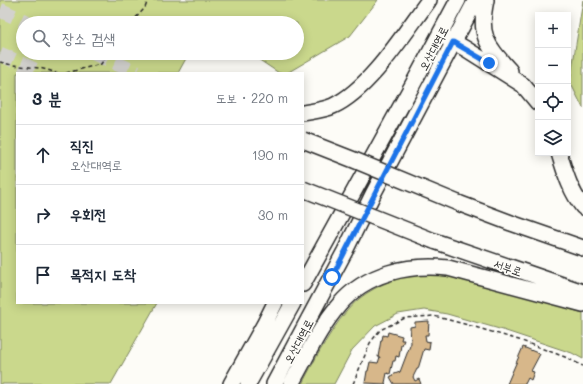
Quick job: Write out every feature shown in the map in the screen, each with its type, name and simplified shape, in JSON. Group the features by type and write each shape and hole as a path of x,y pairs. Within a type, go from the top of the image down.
{"main road":[{"path":"304,114 333,106 359,89 384,61 429,0"},
{"name":"오산대역로","path":"304,282 458,0"},
{"name":"오산대역로","path":"274,384 476,0"},
{"path":"486,0 482,17 486,43 535,99"},
{"path":"440,35 523,85"},
{"path":"304,140 458,203 583,248"},
{"path":"560,156 567,178 577,199 583,207"},
{"name":"서부로","path":"304,189 434,241 583,292"},
{"path":"291,384 325,325 339,304 354,291 392,271 429,266 448,268 583,304"},
{"path":"231,384 264,325 274,304"},
{"name":"오산대역로","path":"248,384 292,304"}],"path":[{"path":"137,16 144,8 148,0"},
{"path":"70,72 101,64 104,60"},
{"path":"0,62 10,65 46,69 54,72"},
{"path":"353,384 370,343 380,330 405,318 434,316 468,325 519,340 565,357 583,366"}],"green space":[{"path":"0,0 378,0 350,36 289,72 278,72 260,60 304,60 304,16 16,16 16,60 185,60 179,72 16,72 16,304 156,304 111,384 0,384"},
{"path":"583,0 583,108 571,84"},
{"path":"421,272 466,277 583,313 583,359 572,353 503,330 447,314 424,310 398,314 375,326 352,350 334,384 302,384 313,362 335,326 343,315 360,298 382,285"}],"building":[{"path":"429,321 428,335 425,335 426,341 430,342 429,350 424,349 418,369 413,377 415,381 419,379 421,384 394,384 390,377 400,372 411,343 410,327 415,326 415,322"},
{"path":"388,332 402,336 401,340 404,340 401,345 399,357 396,356 395,361 393,361 390,374 387,373 386,384 365,383 370,362 378,363 380,357 378,357 381,340 383,335 387,336"},
{"path":"523,347 540,354 531,371 534,372 531,380 528,378 525,384 507,384"}],"tunnel":[{"path":"0,10 16,17"},
{"path":"0,54 39,72"},
{"path":"109,60 135,72"}],"route":[{"path":"332,277 373,194 453,42 489,63"}]}
